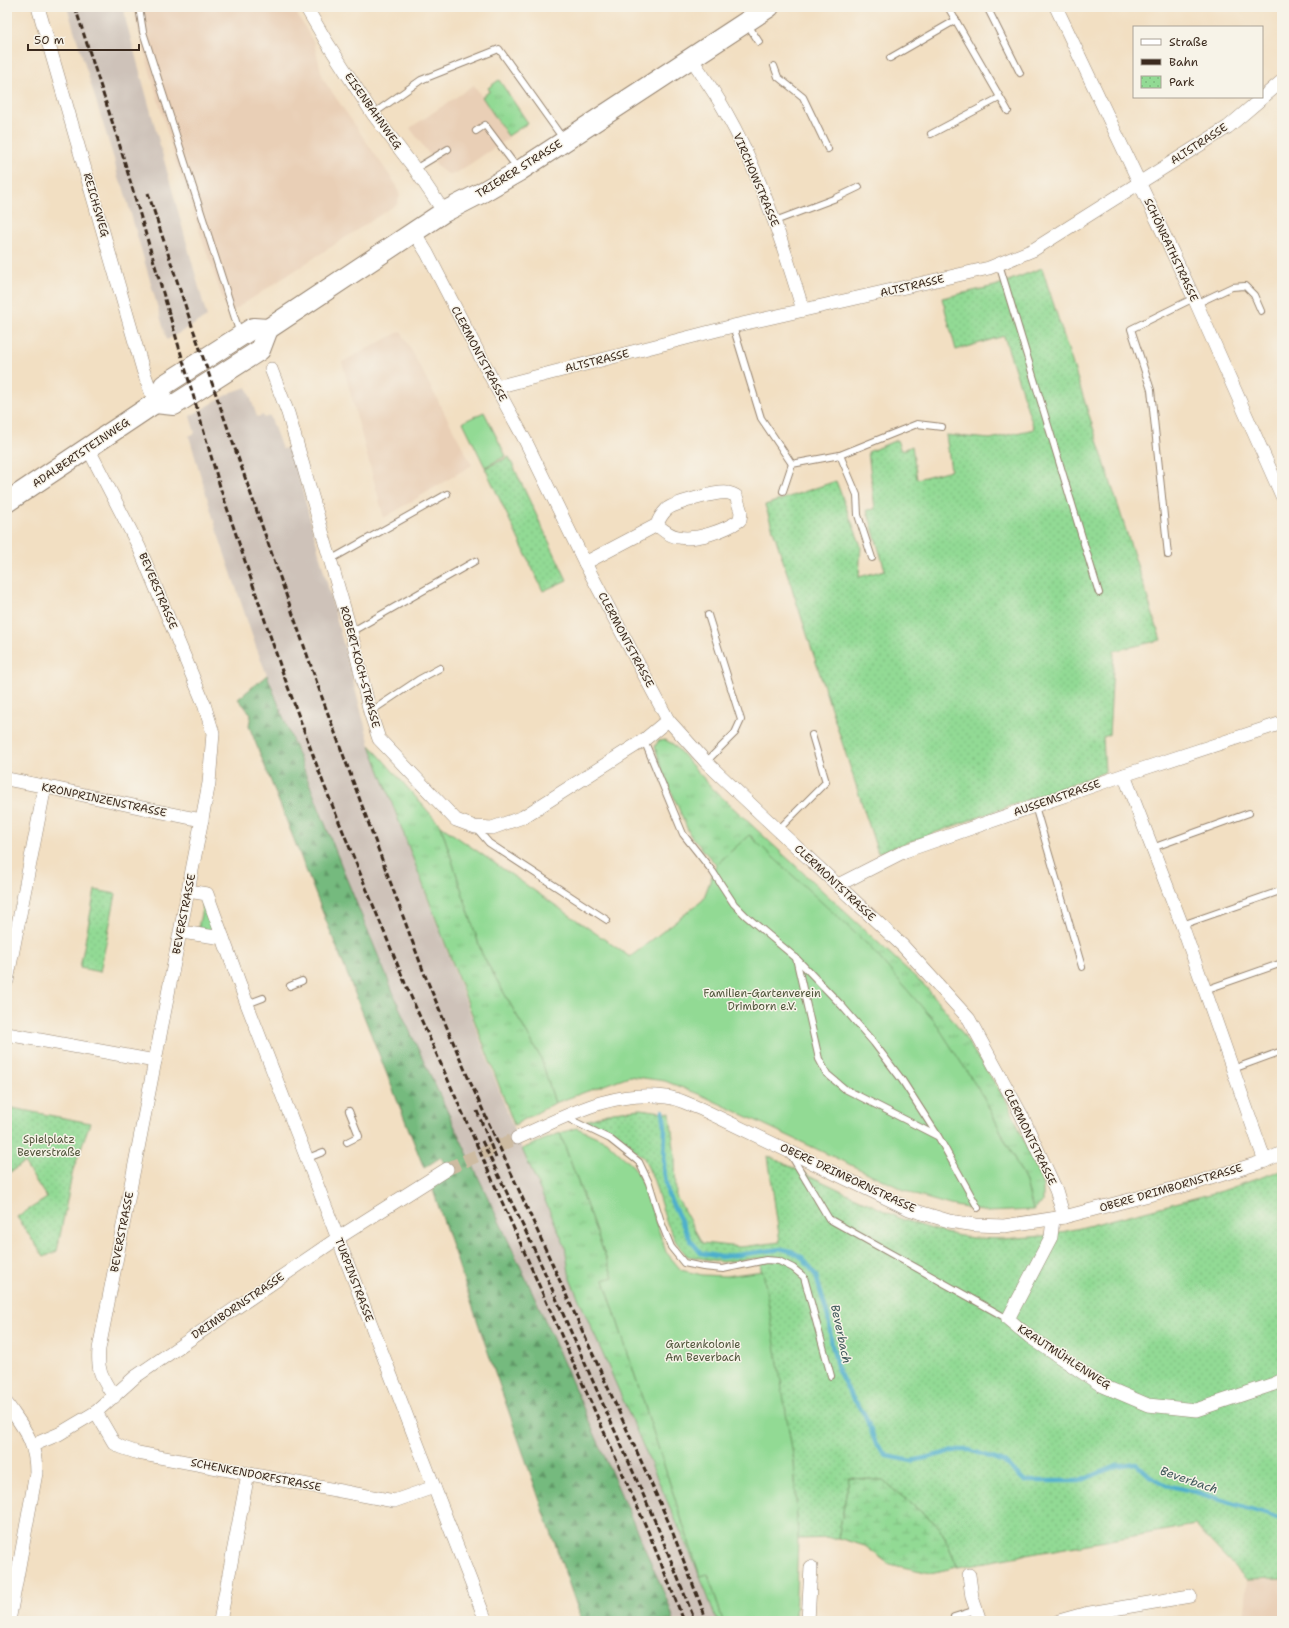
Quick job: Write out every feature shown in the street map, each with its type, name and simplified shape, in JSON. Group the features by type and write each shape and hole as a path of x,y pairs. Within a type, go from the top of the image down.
{"main road":[{"name":"TRIERER STRASSE","path":"268,329 444,212 519,171 769,7"},
{"name":"ADALBERTSTEINWEG","path":"7,502 154,403 164,385 253,328 268,329"},
{"path":"154,403 174,405 260,350 268,329"}],"street":[{"name":"REICHSWEG","path":"38,7 154,403"},
{"name":"EISENBAHNWEG","path":"306,7 373,114 415,169 444,212"},
{"name":"SCHÖNRATHSTRASSE","path":"1056,7 1195,301 1282,496"},
{"name":"VIRCHOWSTRASSE","path":"691,58 724,109 754,169 782,239 803,310"},
{"name":"ALTSTRASSE","path":"1263,97 1282,81"},
{"name":"ALTSTRASSE","path":"496,387 733,326 990,268 1033,250 1228,127 1262,98"},
{"name":"CLERMONTSTRASSE","path":"414,232 427,253 525,440 585,563 668,720 706,762 903,946 969,1019 1022,1116 1056,1190 1058,1218"},
{"name":"ROBERT-KOCH-STRASSE","path":"271,369 288,413 351,632 370,712 379,739 456,820 475,827 492,828 523,818 644,740 668,720"},
{"name":"BEVERSTRASSE","path":"88,448 139,547 204,704 213,733 209,783 99,1349 99,1372 114,1397"},
{"path":"585,563 657,524 660,516 668,508 718,493 728,493 736,496 742,512 740,520 731,527 693,538 678,537 666,532 657,524"},
{"name":"AUSSEMSTRASSE","path":"838,885 905,851 1282,722"},
{"path":"1124,775 1182,925 1234,1069 1265,1161"},
{"name":"KRONPRINZENSTRASSE","path":"7,779 133,807 202,820"},
{"path":"7,981 44,786"},
{"name":"TURPINSTRASSE","path":"188,891 207,894 247,1004 308,1158 486,1621"},
{"path":"181,932 223,938"},
{"path":"7,1034 155,1062"},
{"name":"OBERE DRIMBORNSTRASSE","path":"517,1138 596,1104 628,1096 667,1097 701,1108 909,1209 949,1221 976,1225 1004,1226 1058,1218 1194,1183 1265,1161 1282,1153"},
{"name":"DRIMBORNSTRASSE","path":"33,1445 59,1434 96,1412 135,1377 338,1238 447,1169"},
{"name":"KRAUTMÜHLENWEG","path":"1058,1218 1051,1237 1008,1319 1030,1337 1101,1385 1148,1405 1196,1410 1282,1380"},
{"path":"7,1404 33,1445 36,1460 36,1473 9,1621"},
{"name":"SCHENKENDORFSTRASSE","path":"96,1412 114,1442 120,1447 138,1453 394,1501 434,1487"},
{"path":"220,1621 248,1474"},
{"path":"808,1621 811,1567"},
{"path":"969,1575 978,1616"},
{"path":"1059,1621 1084,1614 1190,1596"}],"lane":[{"path":"139,7 145,38 241,336"},
{"path":"948,7 999,98 1008,111"},
{"path":"987,7 1020,73"},
{"path":"890,58 956,20"},
{"path":"746,22 759,42"},
{"path":"373,114 421,80 500,49 564,141"},
{"path":"774,66 778,77 803,97 828,149"},
{"path":"931,134 999,98"},
{"path":"476,131 486,125 519,171"},
{"path":"415,169 448,148"},
{"path":"775,221 836,198 859,187"},
{"path":"999,264 1099,593"},
{"path":"1168,555 1151,390 1131,329 1195,301 1232,287 1245,286 1254,295 1261,311"},
{"path":"733,326 761,418 792,464"},
{"path":"792,464 840,455 917,424 942,427"},
{"path":"840,455 857,495 858,515 872,558"},
{"path":"783,491 792,464"},
{"path":"330,560 447,494"},
{"path":"351,632 475,560"},
{"path":"706,762 735,733 741,720 708,615"},
{"path":"370,712 418,680 440,668"},
{"path":"778,830 826,782 812,735"},
{"path":"644,740 683,834 713,872 734,904 796,958 842,1006 874,1043 902,1080 938,1136 978,1208"},
{"path":"1035,806 1082,967"},
{"path":"1152,848 1249,813"},
{"path":"475,827 489,843 607,920"},
{"path":"1182,925 1280,891"},
{"path":"796,958 819,1059 827,1074 845,1089 938,1136"},
{"path":"1205,990 1282,963"},
{"path":"290,986 302,981"},
{"path":"247,1004 263,998"},
{"path":"1234,1069 1282,1051"},
{"path":"347,1142 359,1136 349,1111"},
{"path":"565,1117 610,1139 639,1162 649,1183 661,1222 671,1247 684,1263 702,1267 723,1269 766,1260 779,1261 793,1268 804,1277 831,1376"},
{"name":"KRAUTMÜHLENWEG","path":"788,1150 829,1219 1008,1319"},
{"path":"308,1158 323,1152"},
{"path":"954,1617 978,1616"}],"shaded area":[{"path":"67,7 124,7 126,21 207,317 167,340 123,186 118,178 114,159"},
{"path":"134,7 293,7 314,43 323,79 397,186 400,196 397,204 228,314 175,160 136,21"},
{"path":"474,85 509,138 455,174 448,174 440,169 410,128"},
{"path":"401,331 472,465 384,518 342,362"},
{"path":"247,387 257,417 263,415 264,418 270,416 282,449 291,447 370,745 517,1138 565,1246 570,1279 700,1576 717,1621 674,1621 668,1602 537,1302 405,1021 347,880 256,647 217,531 189,436 195,433 190,416 232,392"},
{"path":"1282,1579 1282,1621 1243,1621 1247,1580"}],"green space":[{"path":"499,80 528,123 508,136 482,97 490,91 488,88"},
{"path":"1042,268 1161,640 1114,651 1109,735 1103,737 1105,772 878,853 765,505 836,481 861,546 859,577 885,570 867,510 875,509 868,452 897,440 901,451 912,446 917,479 951,470 946,435 990,439 1034,429 1004,336 956,350 942,298 995,286"},
{"path":"484,412 506,456 485,467 463,422"},
{"path":"509,457 567,580 543,591 485,468"},
{"path":"267,675 347,880 405,1021 537,1302 668,1602 674,1621 582,1621 433,1190 435,1184 450,1176 441,1157 424,1168 249,726 251,714 238,699"},
{"path":"665,740 673,744 714,790 926,987 954,1021 1009,1105 1043,1186 1043,1202 1033,1210 1026,1182 984,1098 750,835 716,865 690,835 663,772 655,747 658,741"},
{"path":"370,745 441,826 482,954 541,1058 555,1103 514,1125"},
{"name":"Familien-Gartenverein Drimborn e.V.","path":"441,826 630,957 703,900 716,865 749,835 869,946 935,1022 984,1098 1026,1182 1033,1210 987,1212 950,1205 915,1195 701,1095 665,1081 629,1076 555,1103 541,1058 482,954"},
{"path":"95,890 116,894 100,972 80,968"},
{"path":"203,904 205,905 214,929 211,931 198,928"},
{"name":"Spielplatz Beverstraße","path":"7,1107 90,1123 73,1170 57,1251 44,1257 17,1217 47,1198 24,1163 7,1174"},
{"path":"640,1109 670,1113 675,1156 676,1196 702,1243 741,1247 780,1242 768,1156 904,1220 945,1233 972,1238 1003,1239 1043,1236 1080,1228 1225,1190 1282,1170 1282,1579 1247,1580 1195,1525 958,1567 940,1527 882,1480 849,1478 838,1538 798,1539 794,1462 759,1258 722,1262 687,1256 676,1242 666,1221 654,1181 644,1158 613,1134 586,1121 613,1112"},
{"name":"Gartenkolonie Am Beverbach","path":"577,1128 606,1141 634,1167 644,1187 666,1252 681,1270 702,1275 725,1276 763,1271 794,1462 798,1539 795,1621 723,1621 708,1574 700,1576 604,1280 613,1277 560,1133"},
{"path":"560,1133 613,1277 604,1280 700,1576 570,1279 565,1246 522,1149"},
{"path":"849,1478 882,1480 940,1527 958,1567 930,1573 889,1564 865,1546 838,1538"},
{"path":"708,1574 723,1621 717,1621 700,1576"}],"waterway":[{"name":"Beverbach","path":"663,1111 665,1126 664,1170 668,1195 691,1241 701,1253 721,1257 782,1249 791,1251 803,1258 816,1276 828,1317 832,1345 838,1370 850,1394 865,1415 876,1444 887,1456 912,1461 958,1450 970,1450 1004,1462 1025,1481 1080,1481 1116,1466 1136,1463 1150,1476 1166,1485 1196,1492 1282,1519"}],"tunnel":[{"path":"447,1169 517,1138"}],"railway":[{"path":"75,7 119,143 221,490 281,668 324,785 405,983 648,1531 684,1621"},
{"path":"148,193 192,326 324,703 424,973 467,1075 669,1523 707,1621"},
{"path":"477,1111 496,1158"},
{"path":"482,1141 536,1253 658,1528 695,1621"}]}
